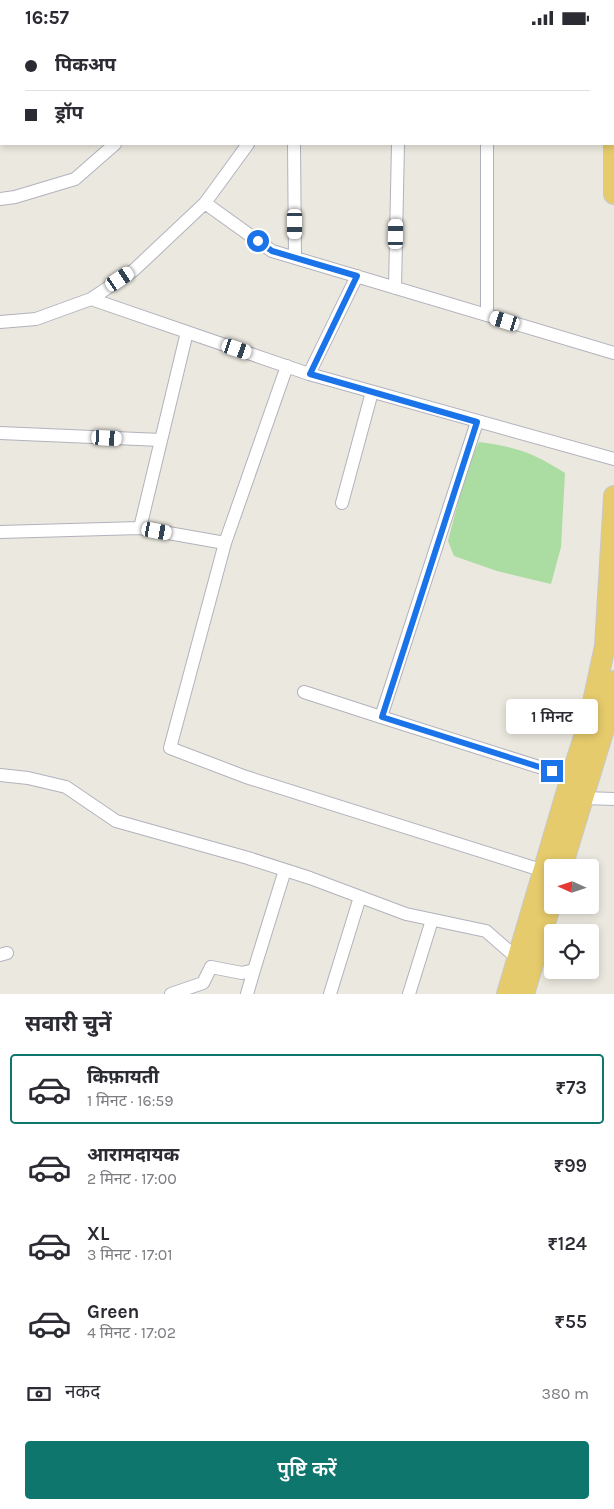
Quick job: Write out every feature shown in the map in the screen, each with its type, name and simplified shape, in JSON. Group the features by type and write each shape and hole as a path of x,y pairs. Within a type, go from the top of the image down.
{"highway":[{"path":"614,145 614,195"},
{"path":"580,786 588,725 605,646 614,496"},
{"path":"556,859 580,786 604,729 614,681"},
{"path":"524,994 525,962 544,899"},
{"path":"507,994 525,962 546,914"}],"street":[{"path":"0,199 15,197 75,179 114,145"},
{"path":"0,322 36,319 91,299 134,269 205,203 247,145"},
{"path":"294,145 295,258"},
{"path":"395,288 398,145"},
{"path":"486,145 487,315"},
{"path":"205,203 272,251 614,353"},
{"path":"310,374 357,276"},
{"path":"91,299 310,374 614,459"},
{"path":"140,528 187,332"},
{"path":"287,366 225,543 170,747 246,777 544,866"},
{"path":"342,503 372,392"},
{"path":"382,717 477,422"},
{"path":"0,433 161,440"},
{"path":"0,532 140,528 225,543"},
{"path":"304,692 382,717 614,799"},
{"path":"0,775 28,778 66,787 116,821 178,837 284,870 406,914 486,931 525,962"},
{"path":"247,994 284,870"},
{"path":"330,994 360,897"},
{"path":"409,994 432,920"},
{"path":"170,994 202,983 211,967 242,973 254,970"}],"green space":[{"path":"479,442 504,446 524,452 543,460 565,473 561,547 551,584 497,571 454,556 448,541 468,463"}],"route":[{"path":"258,241 272,251 357,276 310,374 477,422 382,717 552,771"}]}
